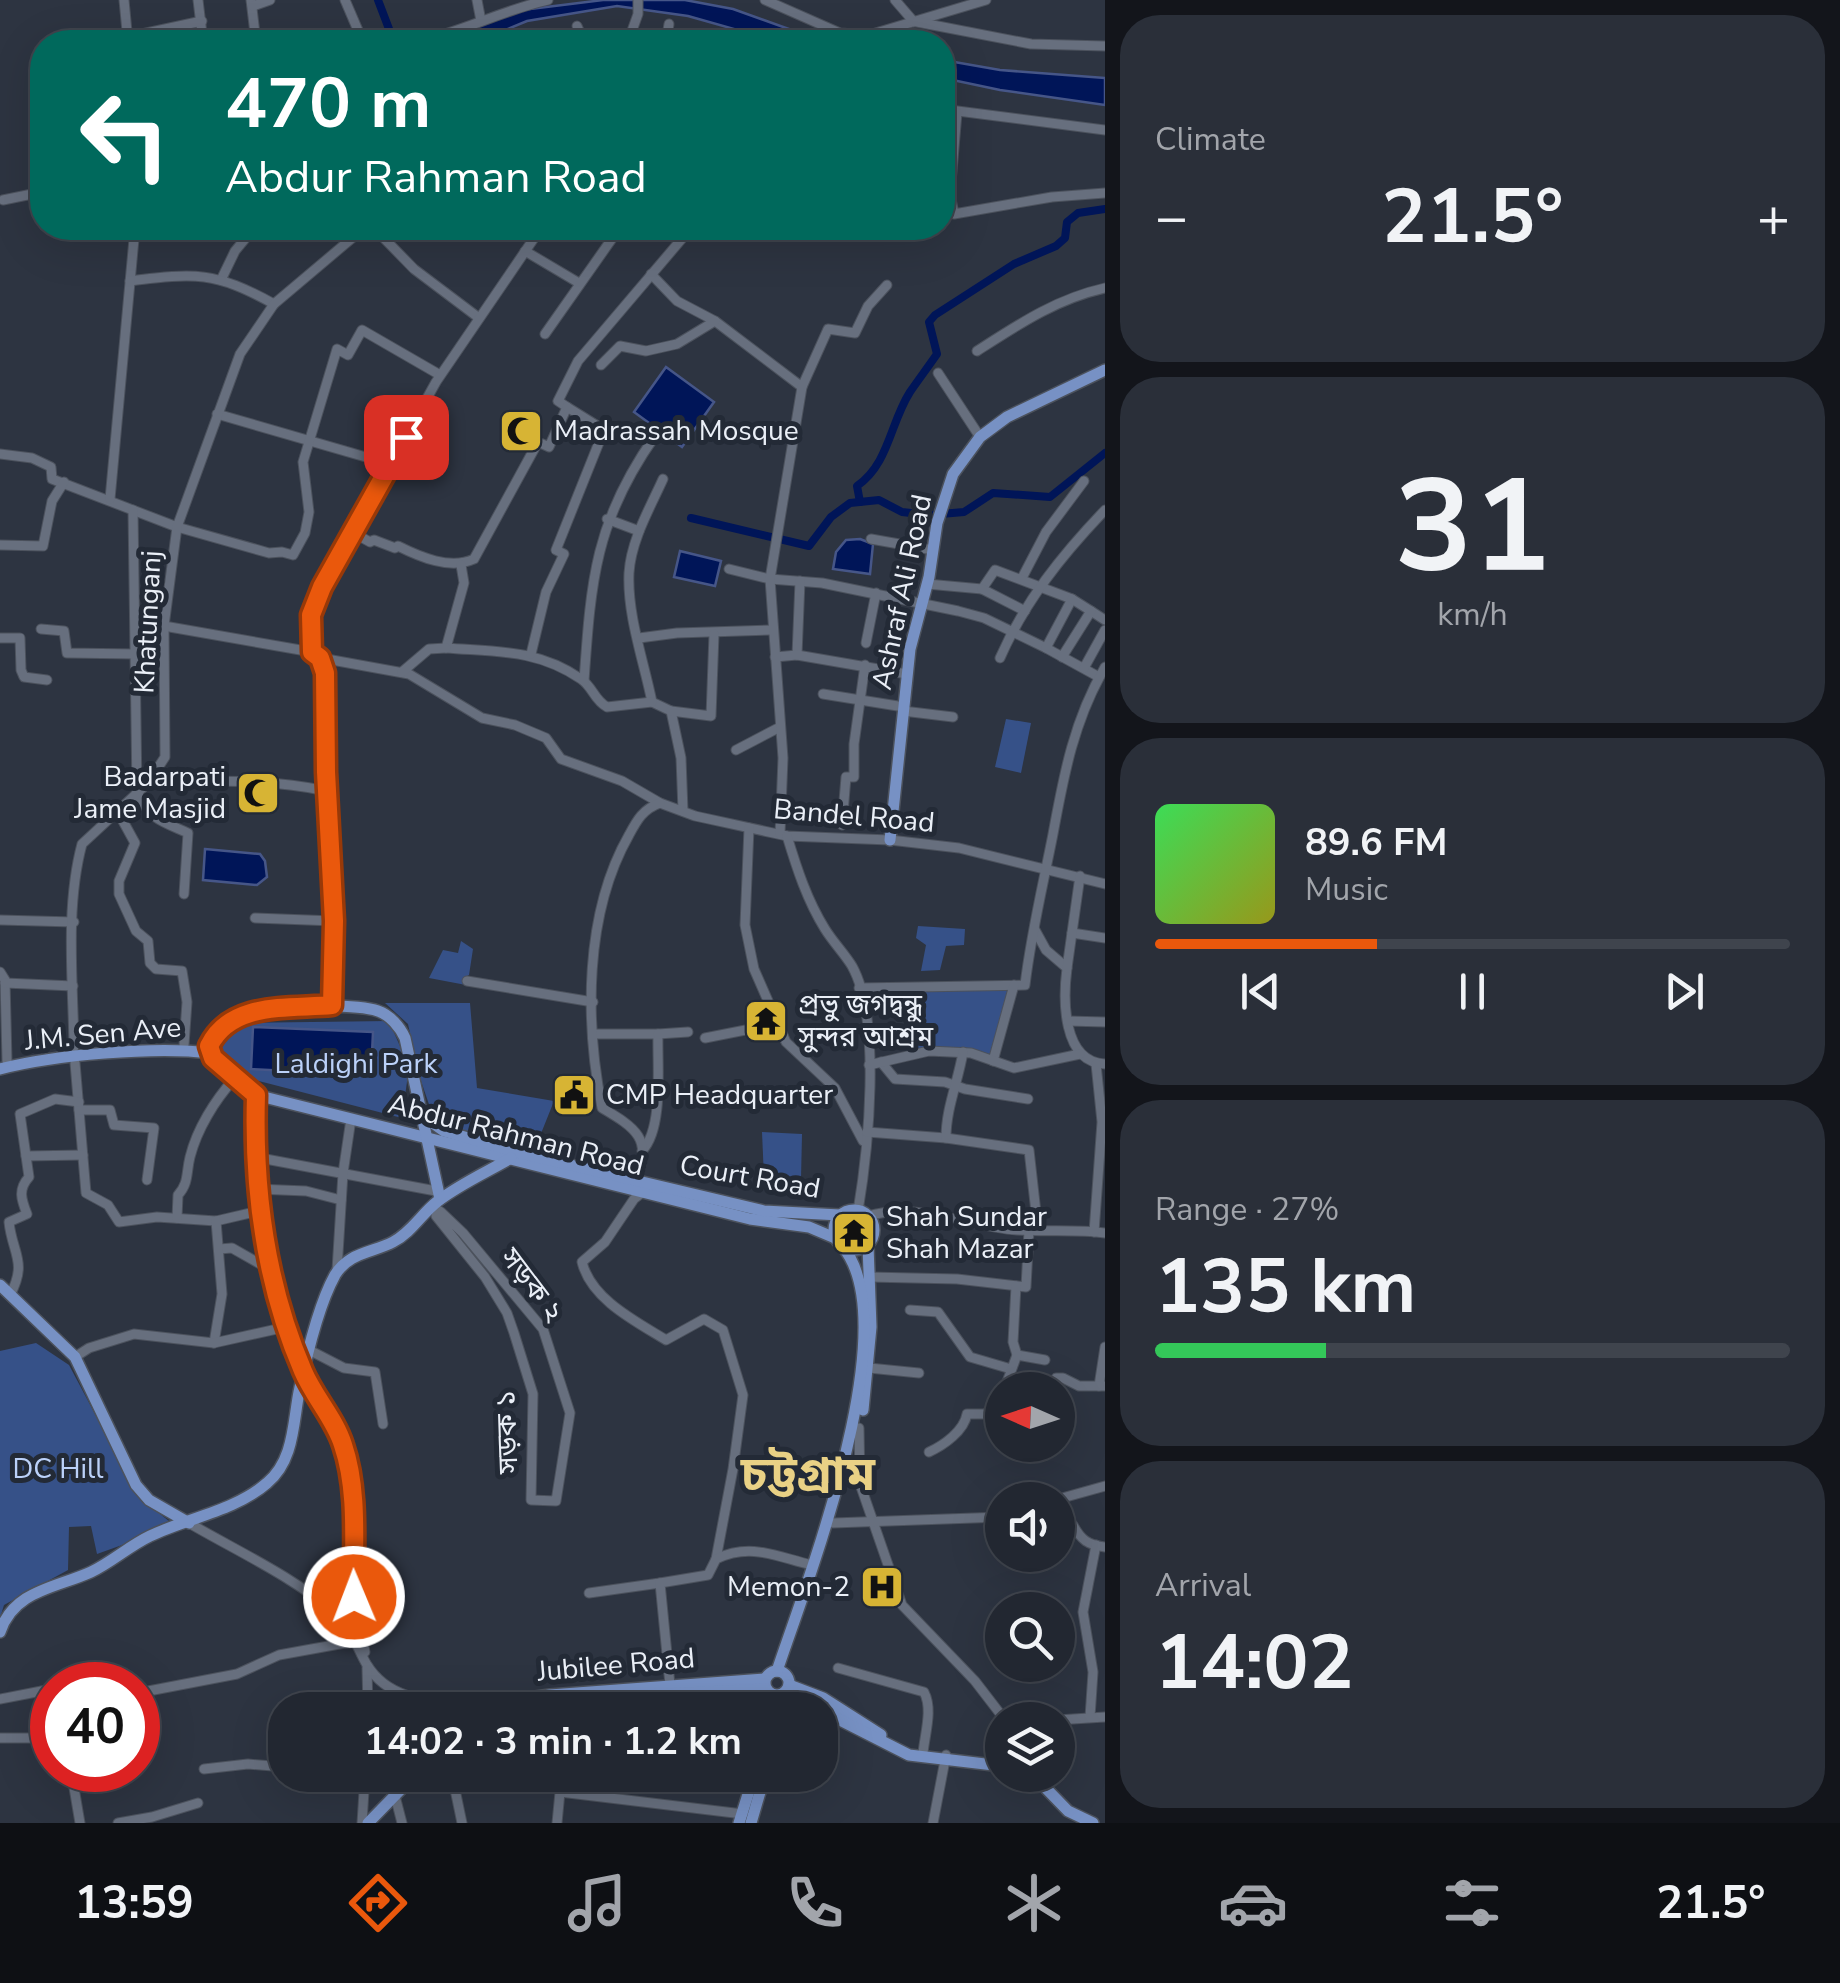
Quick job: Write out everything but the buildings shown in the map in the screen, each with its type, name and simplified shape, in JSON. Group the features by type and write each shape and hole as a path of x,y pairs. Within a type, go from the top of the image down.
{"main road":[{"name":"Ashraf Ali Road","path":"890,840 907,674 937,524 953,474 980,437 1008,417 1105,370"},
{"path":"210,1047 223,1026 245,1013 332,1002 380,1011 400,1028 422,1116 437,1202"},
{"name":"J.M. Sen Ave","path":"2,1064 113,1047 210,1047"},
{"name":"J.M. Sen Ave","path":"2,1064 210,1047"},
{"name":"Abdur Rahman Road","path":"210,1047 234,1079 256,1095 750,1219 817,1228 839,1243"},
{"path":"256,1095 257,1189 269,1270 304,1375"},
{"name":"Court Road","path":"422,1116 444,1131 764,1211 840,1215"},
{"path":"0,1632 9,1611 30,1596 88,1573 148,1537 189,1523 256,1491 283,1467 304,1375 337,1273 349,1258 404,1234 437,1202 511,1158"},
{"path":"775,1692 779,1671 851,1429 860,1372 862,1294 857,1268 839,1243 836,1222 840,1215 863,1213 874,1227 868,1245 869,1368 859,1428 833,1523 779,1671"},
{"path":"839,1243 853,1250 868,1245"},
{"path":"0,1285 76,1356 136,1485 149,1500 189,1523"},
{"name":"Jubilee Road","path":"626,1692 670,1685 776,1689"},
{"path":"776,1689 896,1750 985,1761"},
{"path":"710,1692 776,1689 823,1698 881,1735 946,1758"},
{"path":"363,1823 393,1792"},
{"path":"744,1820 750,1792"},
{"path":"744,1820 756,1792"},
{"path":"1043,1792 1064,1819 1082,1823"},
{"path":"1048,1792 1068,1810 1093,1823"}],"street":[{"path":"124,0 127,30"},
{"path":"198,0 202,30"},
{"path":"255,30 252,3 270,0"},
{"path":"345,0 358,30"},
{"path":"477,0 482,21"},
{"path":"461,30 548,0"},
{"path":"632,30 638,0"},
{"path":"765,0 833,30"},
{"path":"895,0 914,22 1032,44 1105,46"},
{"path":"889,30 986,0"},
{"path":"167,30 202,21"},
{"path":"669,30 670,24"},
{"path":"577,26 579,30"},
{"path":"955,136 957,113 1105,130"},
{"path":"955,214 1052,197 1105,193"},
{"path":"1,198 30,194"},
{"path":"110,499 134,240"},
{"path":"222,280 244,240"},
{"name":"Khatunganj","path":"74,1047 74,922 82,844 138,793 165,757 164,626 177,527 240,354 274,304 350,240"},
{"path":"386,240 414,269 479,318"},
{"path":"332,1002 334,921 326,791 325,673 316,655 311,615 322,587 440,375 533,240"},
{"path":"545,334 611,240"},
{"path":"531,654 546,592 564,554 556,550 604,430 558,402 578,361 680,240"},
{"path":"525,251 579,283"},
{"path":"130,281 206,274 274,304"},
{"path":"651,274 677,302 716,321 802,387"},
{"path":"869,1065 916,1052 963,1052 1014,1068 1080,1054 1100,1064 1099,1232 1034,1230 909,1212 863,1213 869,1065 859,988 853,968 825,929 800,881 784,835 770,578 802,387 828,329 855,332 868,306 887,285"},
{"path":"977,350 1035,313 1072,296 1105,288"},
{"path":"601,365 620,346 646,351 676,344 716,321"},
{"path":"0,454 41,461 52,467 52,479 177,527 269,553 294,555 306,533 309,512 303,477 308,439 336,351 348,354 362,330 440,375"},
{"path":"938,373 980,437"},
{"path":"352,532 370,542 398,546 424,558 461,565 474,559 538,442 548,447 567,407"},
{"path":"216,414 390,464"},
{"path":"584,681 594,578 608,519 636,462 655,436"},
{"path":"652,702 629,573 639,531 663,478"},
{"path":"0,546 43,546 52,500 64,482"},
{"path":"1022,578 1046,532 1084,482"},
{"path":"133,510 138,793 154,818 188,833 184,894"},
{"path":"1000,658 1012,631 1045,587 1064,553 1105,510"},
{"path":"608,519 639,531"},
{"path":"871,539 933,550"},
{"path":"446,648 464,583 461,565"},
{"path":"729,569 876,593 984,618 1084,668 1102,672 1073,732 1034,928 1020,985 993,1061"},
{"path":"982,590 995,570 1072,599 1105,620"},
{"path":"797,655 800,581"},
{"path":"927,584 982,590 1025,610"},
{"path":"866,643 876,593"},
{"path":"1046,648 1072,599"},
{"path":"1062,656 1090,611"},
{"name":"Bandel Road","path":"164,626 402,672 482,718 516,725 546,738 561,759 622,781 660,804 683,811 784,835 959,848 1105,884"},
{"path":"41,629 64,631 67,653 136,654"},
{"path":"639,638 773,630"},
{"path":"1084,668 1105,630"},
{"path":"402,672 430,648 531,654 584,681 594,698 607,707 652,702 671,712 712,716 714,634"},
{"path":"0,638 20,638 20,670 24,677 47,680"},
{"path":"775,657 797,655 907,674"},
{"path":"842,825 846,777 854,777 865,666"},
{"path":"823,694 953,717"},
{"path":"671,712 681,758 683,811"},
{"path":"736,750 780,727"},
{"path":"148,782 246,780 326,791"},
{"path":"635,1180 642,1165 642,1150 633,1126 602,1108 595,1071 593,1002 602,904 616,857 646,808 660,804"},
{"path":"118,812 135,844 119,881 119,894 136,931 148,941 150,963 156,969 182,971 187,1002 184,1045"},
{"path":"749,828 745,925 754,969 786,1042 835,1088 866,1148"},
{"path":"1080,876 1064,1002 1080,1054"},
{"path":"255,918 334,921"},
{"path":"0,920 74,922"},
{"path":"1034,928 1046,950 1067,968"},
{"path":"1072,934 1105,938"},
{"path":"0,972 5,983 2,1064"},
{"path":"467,981 593,1002"},
{"path":"5,983 73,986"},
{"path":"859,988 1020,985"},
{"path":"1068,1022 1105,1022"},
{"path":"705,1038 776,1024"},
{"path":"594,1034 688,1032"},
{"path":"642,1150 648,1144 656,1114 658,1034"},
{"path":"946,1138 948,1106 963,1052"},
{"path":"881,1062 895,1080 956,1085 965,1090 1028,1098"},
{"path":"75,1063 86,1193 108,1205 119,1222 176,1218 216,1221 259,1211"},
{"path":"176,1218 178,1195 186,1186 196,1141 212,1107 234,1079"},
{"path":"10,1294 20,1260 9,1225 13,1219 27,1216 21,1195 28,1177 20,1114 54,1099 110,1110 114,1126 154,1128 147,1180"},
{"path":"337,1273 351,1119"},
{"path":"867,1132 1029,1150 1034,1230 1028,1285 869,1277"},
{"path":"26,1156 83,1155"},
{"path":"255,1157 343,1174 437,1202"},
{"path":"257,1189 306,1191 341,1200"},
{"path":"589,1593 708,1575 716,1559 734,1469 743,1395 723,1330 704,1319 666,1340 633,1320 587,1282 582,1262 604,1242 634,1198 643,1192"},
{"name":"সড়ক ২","path":"437,1202 542,1329 558,1372 570,1413 556,1502 540,1500"},
{"name":"সড়ক ১","path":"437,1202 436,1216 485,1277 514,1333 534,1394 531,1500 540,1500"},
{"path":"214,1343 222,1294 216,1221"},
{"path":"220,1248 232,1248 269,1270"},
{"path":"1010,1372 1016,1355 1016,1286"},
{"path":"910,1310 938,1312 970,1357 1011,1369"},
{"path":"76,1356 134,1334 214,1343 286,1327"},
{"path":"1075,1384 1102,1386 1105,1347"},
{"path":"311,1351 344,1368 375,1372 383,1424"},
{"path":"1016,1355 1044,1360"},
{"path":"869,1368 920,1373"},
{"path":"304,1375 343,1444 352,1489 354,1597 367,1692"},
{"path":"929,1452 943,1446 965,1425 967,1414 985,1414"},
{"path":"859,1428 858,1470 902,1605 991,1702"},
{"path":"1075,1494 1105,1486"},
{"path":"833,1523 985,1518"},
{"path":"189,1523 338,1615 366,1664 386,1687 397,1692"},
{"path":"1075,1529 1079,1537 1100,1546 1083,1612 1093,1672 1090,1717"},
{"path":"716,1559 730,1552 760,1550 812,1566"},
{"path":"660,1582 670,1685"},
{"path":"160,1689 237,1674 279,1656 356,1641"},
{"path":"838,1668 924,1692 928,1696 928,1712 923,1752"},
{"path":"1093,1672 1105,1673"},
{"path":"0,1699 30,1693"},
{"path":"1075,1718 1105,1718"},
{"path":"0,1738 30,1738"},
{"path":"932,1823 946,1758"},
{"path":"204,1770 268,1765"},
{"path":"75,1792 80,1823"},
{"path":"363,1823 364,1792"},
{"path":"394,1792 402,1823"},
{"path":"456,1792 462,1823"},
{"path":"557,1823 560,1792 744,1820"},
{"path":"118,1823 198,1803"}],"green space":[{"path":"1006,719 1031,723 1021,773 995,767"},
{"path":"918,926 965,929 964,945 946,946 940,970 921,971 926,945 916,938"},
{"path":"461,941 473,949 469,975 463,978 466,985 429,978 443,950 458,953"},
{"path":"920,990 1009,990 991,1056 956,1048 917,1050"},
{"path":"385,1003 470,1003 477,1088 554,1101 540,1136 519,1146 435,1122 408,1024"},
{"name":"Laldighi Park","path":"389,1021 409,1067 402,1118 232,1074 219,1046 232,1023"},
{"path":"762,1132 802,1134 801,1179 764,1178"},
{"name":"DC Hill","path":"36,1343 69,1365 139,1497 175,1526 97,1554 91,1526 69,1527 68,1570 4,1605 0,1618 0,1351"}],"shaded area":[{"path":"603,0 685,0 733,9 792,30 738,30 688,16 617,6 527,21 505,30 466,30 514,11"},
{"path":"955,62 1000,70 1105,78 1105,105 955,81"},
{"path":"666,367 714,402 682,447 634,412"},
{"path":"860,539 873,544 870,574 833,569 836,552 846,540"},
{"path":"680,551 721,561 715,586 674,577"},
{"path":"205,849 260,854 267,877 257,885 203,880"},
{"path":"253,1027 373,1032 371,1075 251,1069"}],"waterway":[{"path":"378,0 389,30"},
{"path":"860,502 857,486 876,466 903,404 937,354 929,322 1014,264 1056,246 1065,238 1067,222 1078,213 1105,209"},
{"path":"691,518 809,546 831,517 850,503 879,500 902,512 929,515 964,512 993,493 1050,497 1105,453"}],"place":[{"name":"Madrassah Mosque","path":"521,431"},
{"name":"Badarpati Jame Masjid","path":"258,793"},
{"name":"প্রভু জগদ্বন্ধু সুন্দর আশ্রম","path":"766,1021"},
{"name":"CMP Headquarter","path":"574,1095"},
{"name":"Shah Sundar Shah Mazar","path":"854,1233"},
{"name":"Memon-2","path":"882,1587"}],"district":[{"name":"চট্টগ্রাম","path":"808,1474"}],"route":[{"path":"354,1597 352,1489 343,1444 304,1375 269,1270 257,1189 256,1095 213,1058 209,1046 236,1016 332,1005 334,921 326,791 325,673 320,658 312,652 311,615 322,587 406,437"}]}
